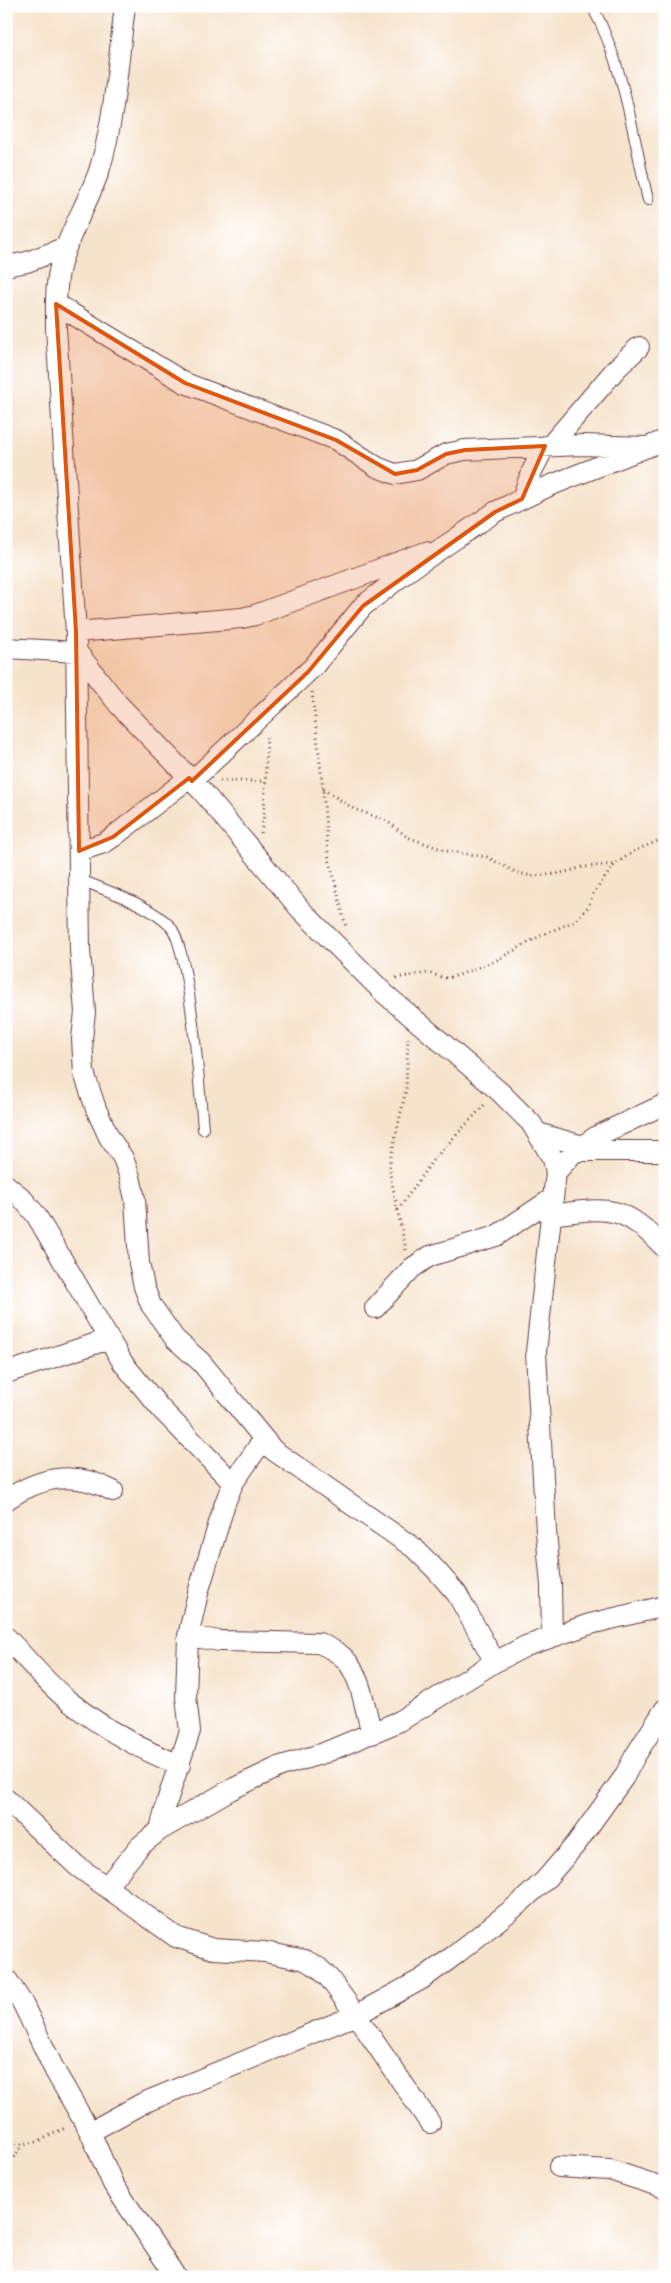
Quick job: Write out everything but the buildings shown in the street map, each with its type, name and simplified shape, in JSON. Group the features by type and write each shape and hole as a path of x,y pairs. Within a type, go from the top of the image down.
{"street":[{"path":"125,6 107,142 96,178 66,248 60,268 56,304 77,642 80,950 85,1012 82,1040 84,1073 96,1109 123,1158 130,1177 134,1199 139,1263 144,1287 151,1305 175,1339 201,1362 244,1412 263,1440 273,1450 414,1548 431,1564 457,1594 495,1662"},
{"path":"6,266 26,262 66,248"},
{"path":"56,304 184,383 336,440 377,467 395,474 417,470 446,454 465,450 548,446 645,447"},
{"path":"522,500 531,473 548,446 590,402 610,376 639,347"},
{"path":"79,851 104,843 192,779 308,672 363,606 447,545 495,512 549,486 665,440"},
{"path":"6,648 77,642 255,615 355,579 397,560 447,545"},
{"path":"77,642 119,705 192,779 301,910 373,982 500,1092 531,1123 553,1159 556,1172 536,1352 545,1523 551,1585 552,1636"},
{"path":"556,1172 579,1148 597,1136 665,1104"},
{"path":"538,1132 579,1148 665,1151"},
{"path":"6,1185 21,1197 36,1215 123,1364 162,1409 233,1483"},
{"path":"375,1308 414,1266 430,1256 496,1236 552,1207 608,1210 638,1222 665,1248"},
{"path":"6,1373 109,1339"},
{"path":"160,1830 166,1800 180,1765 190,1731 186,1697 188,1636 213,1539 233,1483 263,1440"},
{"path":"6,1500 35,1484 62,1478 94,1481 113,1491"},
{"path":"106,1887 140,1846 160,1830 230,1790 281,1766 324,1753 400,1721 495,1662 526,1646 590,1624 665,1606"},
{"path":"188,1636 220,1641 320,1643 334,1650 346,1660 357,1680 372,1734"},
{"path":"6,1637 70,1702 153,1755 180,1765"},
{"path":"86,2125 356,2015 422,1979 487,1930 545,1880 576,1844 602,1809 665,1709"},
{"path":"6,1799 53,1845 106,1887 176,1937 213,1949 265,1952 305,1960 320,1968 356,2015 430,2124"},
{"path":"6,1978 23,2004 55,2071 86,2125 113,2184 176,2277"},
{"path":"558,2167 610,2170 665,2188"}],"lane":[{"path":"592,6 604,29 622,80 648,200"},
{"path":"79,879 158,915 172,928 180,949 191,1006 203,1129"}],"path":[{"path":"308,672 323,789 328,854 333,882 348,935"},
{"path":"254,852 260,836 267,730"},
{"path":"192,779 210,782 265,780"},
{"path":"323,789 354,810 387,821 407,837 447,851 487,857 524,874 532,876 558,874 584,867 616,864"},
{"path":"373,982 428,973 447,978 495,961 542,935 582,916 594,894 616,864 636,850 665,838"},
{"path":"411,1016 405,1071 406,1090 390,1161 391,1186 407,1251 414,1266"},
{"path":"398,1210 433,1160 473,1115 500,1092"},
{"path":"6,2146 37,2142 86,2125"},
{"path":"6,2170 22,2144"}],"highlighted area":[{"path":"56,304 185,383 336,440 395,474 417,470 446,454 465,450 545,446 522,499 495,512 363,606 308,672 192,781 189,778 113,837 79,851 76,632"}]}
